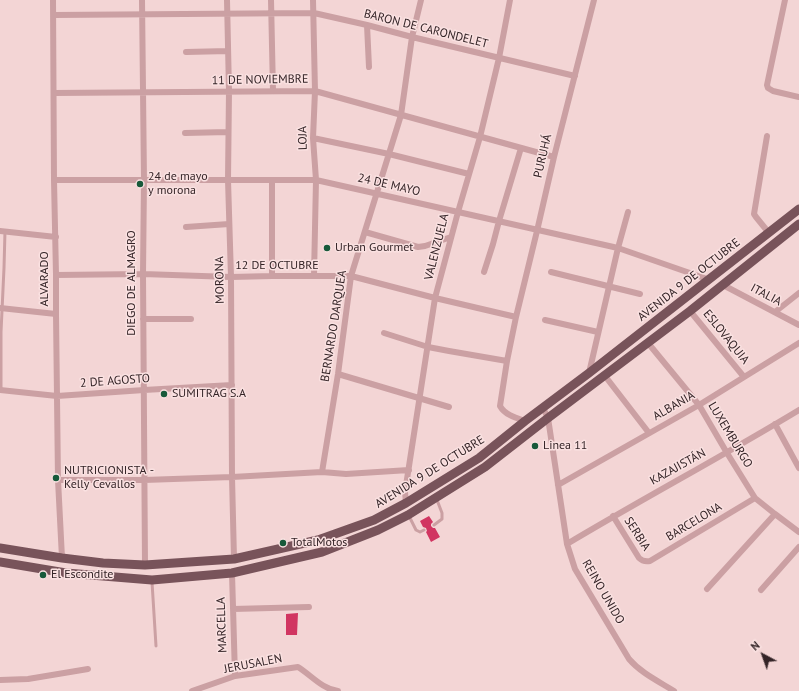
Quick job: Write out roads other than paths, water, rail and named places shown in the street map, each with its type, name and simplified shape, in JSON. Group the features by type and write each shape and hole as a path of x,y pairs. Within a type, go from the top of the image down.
{"main road":[{"name":"AVENIDA 9 DE OCTUBRE","path":"0,548 103,563 145,565 234,560 318,540 374,520 406,503 480,458 710,280 799,209"},
{"name":"AVENIDA 9 DE OCTUBRE","path":"0,562 66,573 152,580 232,573 322,552 378,530 408,515 485,467 690,311 799,224"}],"street":[{"name":"ALVARADO","path":"54,0 54,180 56,237 58,480 62,558"},
{"name":"DIEGO DE ALMAGRO","path":"142,0 145,565"},
{"name":"MORONA","path":"227,0 229,92 228,180 231,277 234,560"},
{"path":"271,0 273,91"},
{"name":"LOJA","path":"313,0 315,91 313,138 316,180 314,276"},
{"name":"BERNARDO DARQUEA","path":"322,472 338,374 351,276 401,114 412,37 421,0"},
{"name":"VALENZUELA","path":"406,503 405,492 436,298 451,237 480,136 499,58 510,0"},
{"name":"PURUHÁ","path":"525,422 506,414 500,406 507,361 554,157 594,0"},
{"path":"785,0 767,85 770,90 799,97"},
{"name":"BARON DE CARONDELET","path":"54,15 314,13 574,76"},
{"path":"367,25 369,67"},
{"path":"186,52 228,51"},
{"name":"11 DE NOVIEMBRE","path":"54,93 315,91 554,157"},
{"path":"185,133 228,132"},
{"path":"766,136 754,214 769,233"},
{"path":"313,138 389,154 469,174"},
{"path":"484,272 521,148"},
{"name":"24 DE MAYO","path":"54,180 316,180 537,231 618,248 710,280"},
{"path":"272,180 272,276"},
{"path":"589,373 618,248 628,212"},
{"path":"186,227 229,224"},
{"path":"2,231 56,237"},
{"path":"365,232 418,247 451,237"},
{"path":"551,272 640,294"},
{"name":"12 DE OCTUBRE","path":"56,275 143,274 231,277 351,276 516,317"},
{"name":"ITALIA","path":"723,285 799,325"},
{"path":"775,312 799,293"},
{"path":"1,308 56,314"},
{"name":"ESLOVAQUIA","path":"690,311 744,377"},
{"path":"143,319 191,318"},
{"path":"545,320 598,332"},
{"path":"384,333 428,347 507,361"},
{"name":"LUXEMBURGO","path":"648,343 699,405 755,498 799,532"},
{"name":"ALBANIA","path":"558,485 699,405 799,343"},
{"path":"338,374 449,407"},
{"path":"605,376 649,433"},
{"name":"2 DE AGOSTO","path":"1,391 57,396 232,385"},
{"name":"REINO UNIDO","path":"543,408 548,418 568,544 575,570 629,659 641,671 674,691"},
{"name":"KAZAJISTÁN","path":"568,544 613,516 799,410"},
{"path":"775,424 799,468"},
{"path":"58,480 144,480 322,472 346,474 409,470"},
{"name":"BARCELONA","path":"644,561 650,561 755,498"},
{"path":"707,589 775,514"},
{"name":"SERBIA","path":"613,516 639,558 644,561"},
{"path":"760,590 799,547"},
{"name":"MARCELLA","path":"232,573 235,676"},
{"path":"233,609 308,607"},
{"name":"JERUSALEN","path":"192,691 235,676 298,667 323,685 338,691"},
{"path":"0,680 28,679 88,669"}],"lane":[{"path":"1,391 1,308 4,268 2,231"},
{"path":"434,525 442,519 442,513 436,498"},
{"path":"408,515 416,530 420,532 424,530"},
{"path":"152,580 156,646"}],"place":[{"name":"24 de mayo y morona","path":"140,184"},
{"name":"Urban Gourmet","path":"327,248"},
{"name":"SUMITRAG S.A","path":"164,394"},
{"name":"Linea 11","path":"535,446"},
{"name":"NUTRICIONISTA - Kelly Cevallos","path":"56,478"},
{"name":"TotalMotos","path":"283,543"},
{"name":"El Escondite","path":"43,575"}]}
